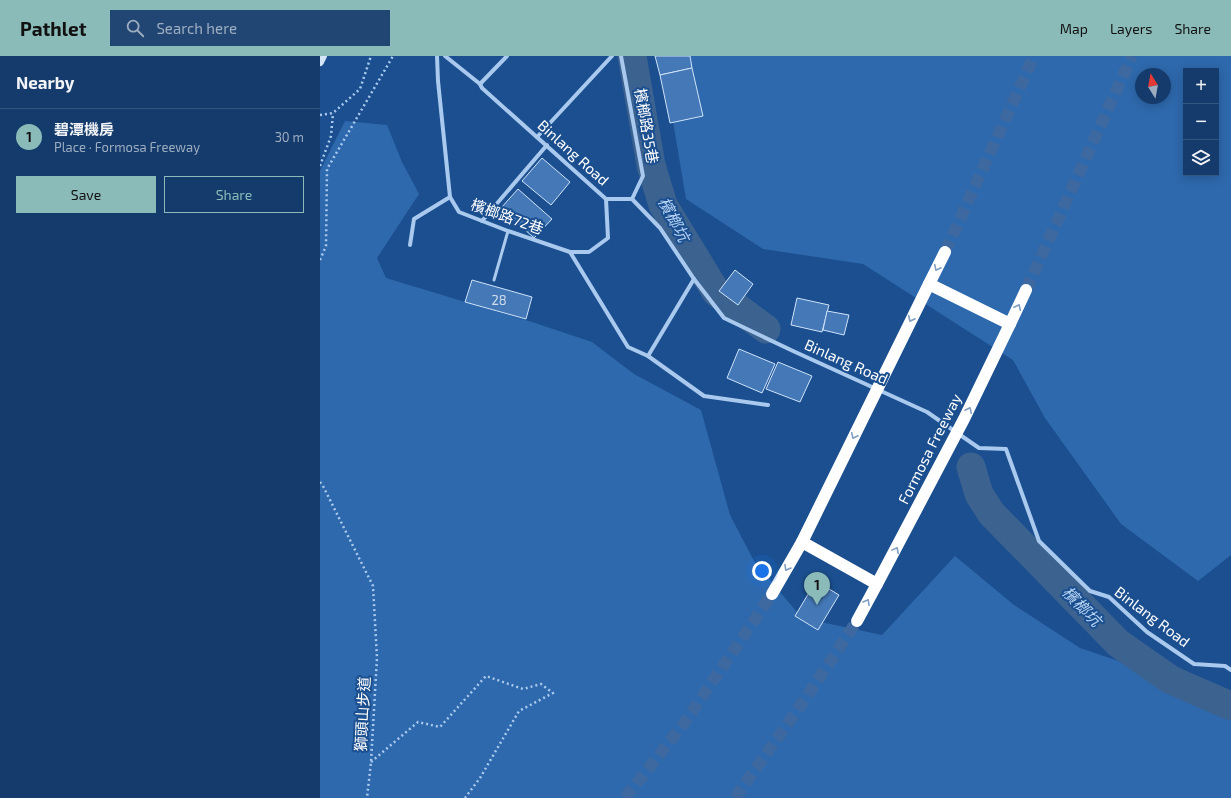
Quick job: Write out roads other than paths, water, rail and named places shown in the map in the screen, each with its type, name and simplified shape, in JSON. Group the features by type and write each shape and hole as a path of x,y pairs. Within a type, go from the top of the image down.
{"highway":[{"path":"772,594 802,542 944,252"},
{"path":"929,284 1010,324"},
{"name":"Formosa Freeway","path":"857,621 964,419 1026,290"},
{"path":"802,542 877,584"}],"street":[{"path":"320,62 324,56"},
{"name":"檳榔路72巷","path":"437,56 438,81 450,197 459,212 508,231 570,252"},
{"name":"Binlang Road","path":"445,56 480,84 482,88 606,199 632,199 660,228 694,280 724,318 927,412 979,448 1006,449 1039,541 1073,575 1090,591 1109,597 1147,632 1194,664 1225,666 1231,670"},
{"path":"480,84 507,56"},
{"path":"538,137 612,56"},
{"name":"檳榔路35巷","path":"621,56 643,176 632,199"},
{"path":"482,221 547,146"},
{"path":"410,245 414,219 450,197"},
{"path":"570,252 589,252 608,238 606,199"},
{"path":"570,252 628,347 648,356 704,396 768,405"},
{"path":"648,356 694,280"}],"lane":[{"path":"494,280 508,231"}],"waterway":[{"name":"檳榔坑","path":"632,56 651,165 663,205 716,292 766,329"},
{"name":"檳榔坑","path":"971,467 979,494 991,513 1118,643 1171,680 1231,706"}],"tunnel":[{"path":"945,252 1034,56"},
{"path":"1026,290 1132,56"},
{"path":"625,798 685,722 772,594"},
{"path":"735,798 805,699 857,621"}],"place":[{"name":"碧潭機房","path":"817,605"}]}
